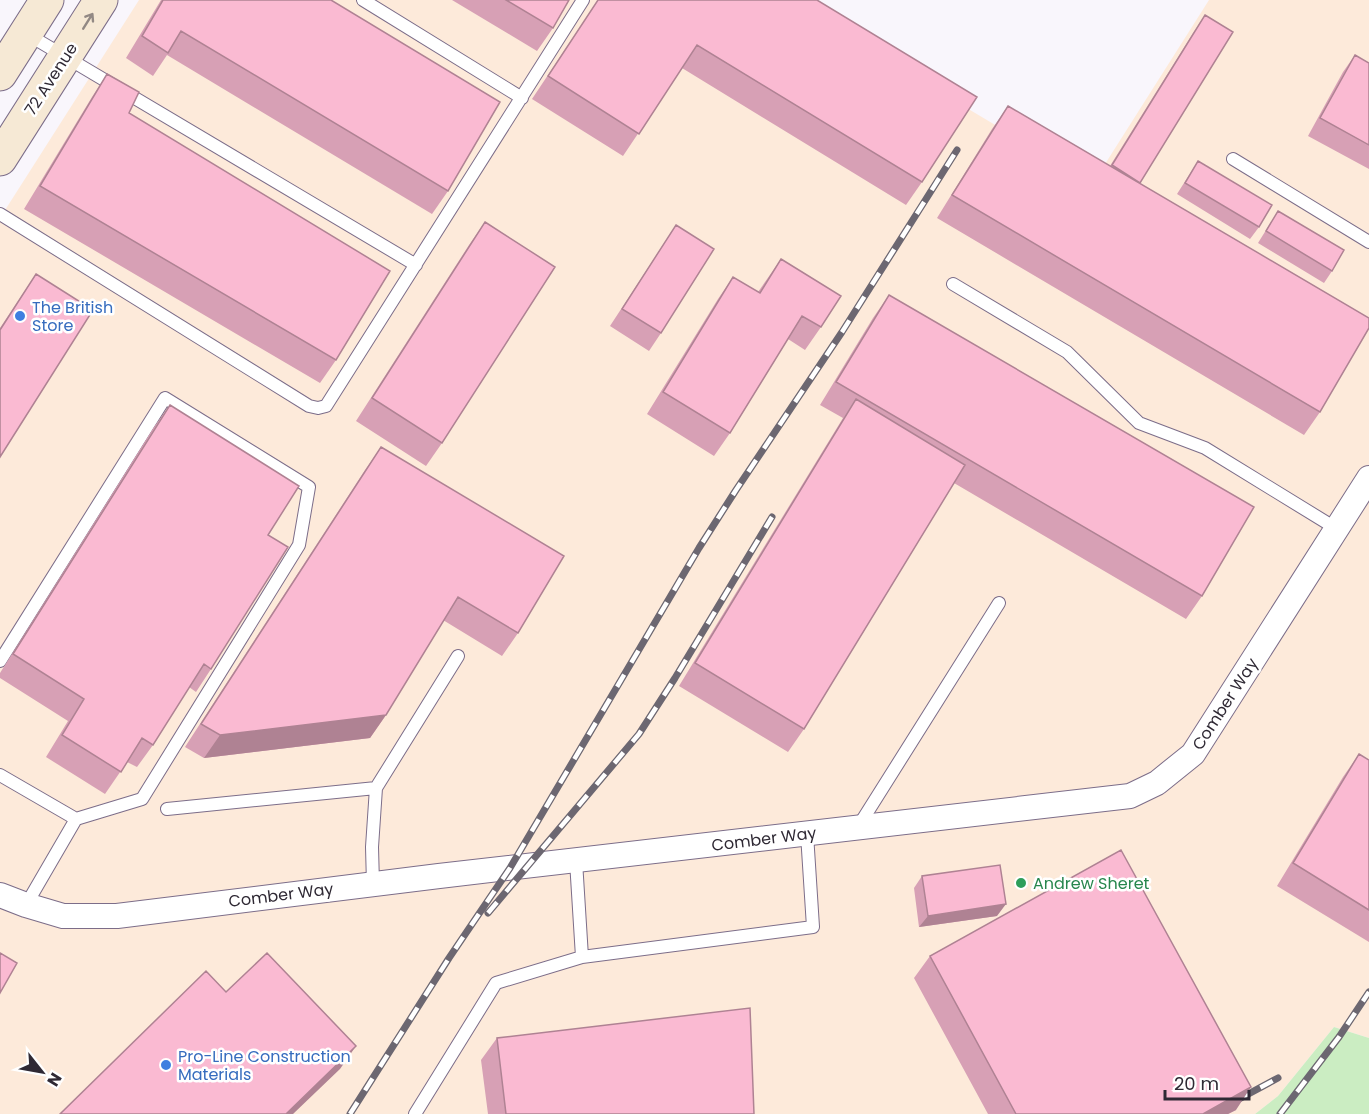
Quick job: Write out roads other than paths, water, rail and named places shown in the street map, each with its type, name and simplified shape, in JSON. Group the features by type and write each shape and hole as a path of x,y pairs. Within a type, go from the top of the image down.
{"main road":[{"path":"0,74 47,0"},
{"name":"72 Avenue","path":"0,159 101,0"}],"street":[{"name":"Comber Way","path":"0,895 63,916 117,916 1130,796 1157,783 1193,754 1369,478"}],"lane":[{"path":"363,0 522,98"},
{"path":"0,213 309,406 318,408 326,406 583,0"},
{"path":"26,33 416,265"},
{"path":"1233,159 1369,242"},
{"path":"953,284 1067,352 1139,423 1205,448 1337,529"},
{"path":"0,661 165,398 309,487 299,545 142,799 76,819 26,905"},
{"path":"858,828 999,603"},
{"path":"373,884 372,847 376,788 458,656"},
{"path":"0,775 76,819"},
{"path":"167,809 376,788"},
{"path":"415,1114 496,983 582,957 813,927 807,834"},
{"path":"576,861 582,957"}],"railway":[{"path":"350,1114 449,958 510,868 699,548 842,332 957,150"},
{"path":"488,913 639,734 772,517"},
{"path":"1280,1114 1339,1037 1369,992"},
{"path":"1211,1114 1278,1078"}],"place":[{"name":"The British Store","path":"20,316"},
{"name":"Andrew Sheret","path":"1021,883"},
{"name":"Pro-Line Construction Materials","path":"166,1065"}]}
